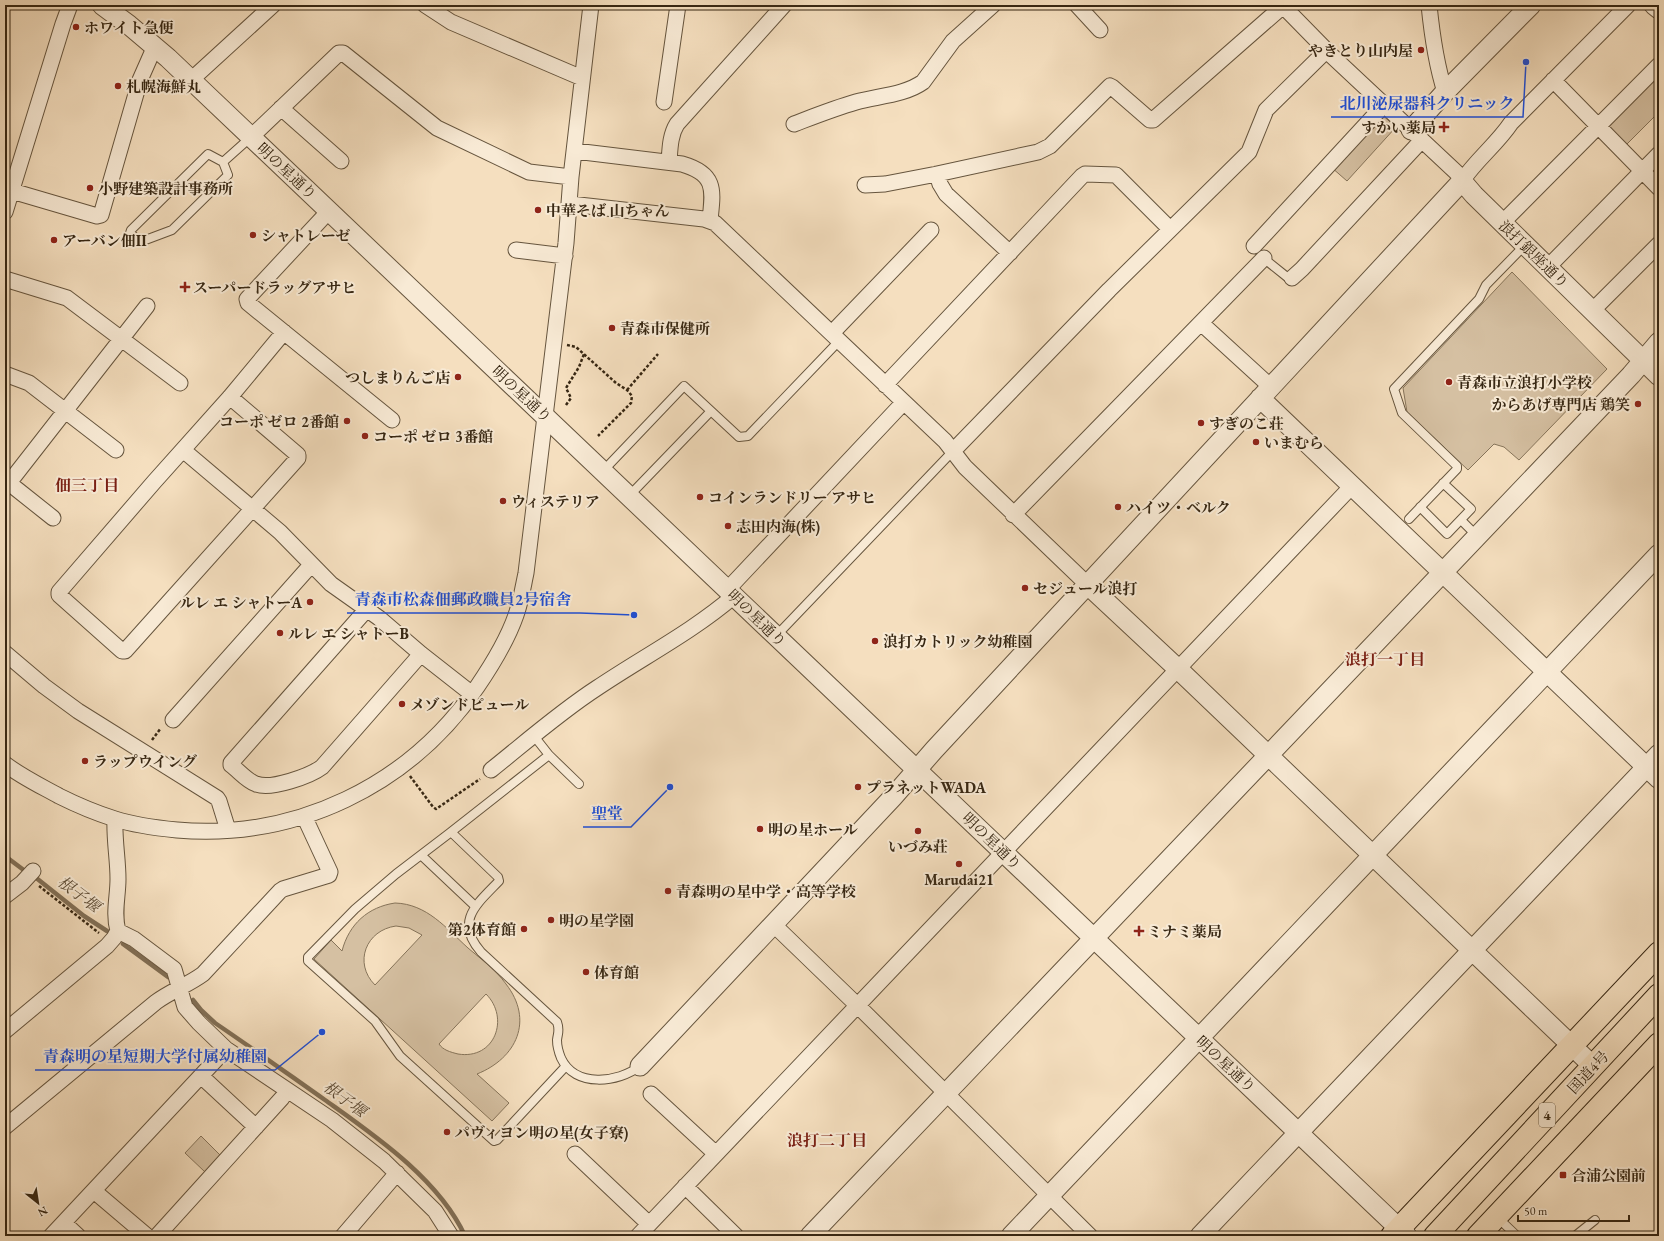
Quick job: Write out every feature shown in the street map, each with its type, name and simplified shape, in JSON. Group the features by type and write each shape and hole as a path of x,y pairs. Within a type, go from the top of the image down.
{"highway":[{"path":"1400,1233 1570,1045 1659,953"},
{"name":"国道4号","path":"1435,1236 1659,995"},
{"name":"4","path":"1478,1236 1659,1044"}],"street":[{"path":"5,212 8,190 70,5"},
{"name":"明の星通り","path":"102,5 155,46 191,80 1299,1133 1400,1233"},
{"path":"191,80 273,5"},
{"path":"425,5 451,22 582,78"},
{"path":"5,764 26,778 60,796 92,811 115,819 158,828 196,831 228,830 266,826 304,816 340,803 403,766 444,729 472,694 504,642 514,620 526,573 565,256 582,78 591,5"},
{"path":"664,102 678,5"},
{"path":"668,162 673,130 677,124 784,5"},
{"path":"794,124 856,102 918,86 923,82 953,41 993,5"},
{"path":"1077,5 1100,30"},
{"path":"1429,5 1434,45 1439,72 1445,92"},
{"path":"1292,278 1302,269 1416,135 1445,92 1531,5"},
{"path":"640,1066 774,925 1265,392 1462,181 1470,169 1512,123 1628,5"},
{"path":"1654,5 1659,9"},
{"path":"865,185 885,184 937,174 1026,156 1046,149 1110,86 1112,86 1150,120 1153,120 1283,6"},
{"name":"浪打銀座通り","path":"1283,6 1384,105 1457,173 1474,195 1659,376"},
{"path":"8,190 69,209 98,216 100,215 140,80 155,46"},
{"path":"953,451 1170,229 1249,152 1266,110 1327,50"},
{"path":"251,137 339,53 343,53 437,128 529,172 572,177"},
{"path":"1502,223 1659,65"},
{"path":"1553,80 1659,188"},
{"path":"1254,246 1384,105"},
{"path":"281,108 341,160"},
{"path":"575,151 668,162 689,166 696,170 710,183 713,192 710,220"},
{"path":"1548,267 1659,154"},
{"path":"937,174 940,184 946,194 1010,253"},
{"path":"885,385 1085,174 1116,175 1170,229"},
{"path":"570,204 710,220 723,229 945,441 964,467 1013,515 1178,669 1593,1066"},
{"path":"329,211 247,299 248,303 392,420"},
{"path":"836,337 931,230"},
{"path":"1592,311 1659,244"},
{"path":"516,250 565,256"},
{"path":"1013,515 1264,258"},
{"path":"5,279 66,298 180,383"},
{"path":"53,518 7,485 147,306"},
{"path":"1200,1236 1472,951 1655,766 1547,672 1352,486 1201,323"},
{"path":"230,397 298,455 298,458 125,651 122,651 59,595 59,592 230,397 284,332"},
{"path":"810,1236 1443,573 1643,361 1659,342"},
{"path":"5,374 29,383 116,450"},
{"path":"491,770 598,687 696,626 731,593 904,402"},
{"path":"183,450 280,532 331,584 367,609 472,694"},
{"path":"638,1236 1352,486"},
{"path":"1011,1236 1659,554"},
{"path":"173,720 311,565"},
{"path":"367,609 231,762 231,765 246,778 256,784 267,786 307,776 315,772 322,767 421,654"},
{"path":"5,652 44,686 78,711 217,798 228,830"},
{"path":"5,1127 156,1002 170,992 180,989 203,974 283,889 329,875 330,872 304,816"},
{"path":"5,1031 114,936 114,914 118,880 114,842 115,819"},
{"path":"5,896 30,875"},
{"path":"774,925 1090,1236"},
{"path":"114,936 134,939 167,962 174,969 185,1007 190,1014 226,1049 332,1120 397,1173 435,1211 448,1234"},
{"path":"51,1236 226,1049"},
{"path":"201,1076 256,1127"},
{"path":"651,1094 716,1154"},
{"path":"157,1236 282,1098"},
{"path":"576,1154 649,1224"},
{"path":"343,1236 397,1173"},
{"path":"686,1186 736,1236"},
{"path":"94,1191 147,1236"},
{"path":"64,1223 78,1236"}],"lane":[{"path":"223,162 251,137"},
{"path":"208,154 223,162 228,175 172,230 140,242 130,233 131,230 208,154"},
{"path":"1409,519 1457,469 1457,466 1402,414 1394,390 1479,298 1486,285 1525,245"},
{"path":"1254,246 1264,258 1287,277 1292,278"},
{"path":"603,471 684,386 739,437 748,436 836,337"},
{"path":"629,496 711,410"},
{"path":"776,636 953,451"},
{"path":"1420,507 1447,534 1461,520 1471,509 1443,483"},
{"path":"1461,520 1478,536"},
{"path":"534,736 549,755 579,784"},
{"path":"549,755 354,909 308,956 308,961 375,1021 400,1056 494,1141 497,1140 566,1066"},
{"path":"451,832 498,877 499,881 475,906 470,916 468,924 474,944 557,1022 560,1028 557,1041 561,1058 566,1066 579,1076 591,1079 604,1079 626,1075 640,1066"},
{"path":"421,855 475,906"},
{"path":"1497,1217 1517,1236"},
{"path":"1575,1236 1595,1220"}],"path":[{"path":"554,343 576,347 616,383 627,390 632,396 631,403 598,436"},
{"path":"566,405 571,398 566,388 579,367 584,354"},
{"path":"627,390 658,354"},
{"path":"144,752 162,726 166,722 173,720"},
{"path":"403,766 436,809 464,791 491,770"},
{"path":"30,875 114,936"}],"shaded area":[{"path":"1659,72 1659,112 1625,146 1605,126"},
{"path":"1381,114 1396,127 1347,181 1331,167"},
{"path":"1512,272 1607,369 1519,460 1504,447 1494,444 1468,470 1407,412 1403,388"},
{"path":"395,903 406,904 426,912 435,918 498,974 514,998 519,1011 520,1024 517,1036 511,1048 502,1058 491,1067 477,1074 509,1103 492,1121 314,959 331,940 342,951 349,933 361,918 376,908","holes":["396,926 409,928 422,935 375,985 368,976 365,967 364,958 366,949 370,941 377,934","486,994 493,1004 497,1014 495,1035 489,1044 481,1051 471,1054 458,1054 443,1048 439,1044"]},
{"path":"201,1136 220,1155 205,1172 185,1153"}],"waterway":[{"name":"根子堰","path":"5,856 25,871"},
{"name":"根子堰","path":"35,877 84,916 107,931"},
{"name":"根子堰","path":"123,944 168,977"},
{"name":"根子堰","path":"193,1000 215,1023 364,1128 404,1160 439,1196 454,1215 465,1236"}],"place":[{"name":"ホワイト急便","path":"76,27"},
{"name":"やきとり山内屋","path":"1421,50"},
{"name":"北川泌尿器科クリニック","path":"1526,62"},
{"name":"札幌海鮮丸","path":"118,86"},
{"name":"すかい薬局","path":"1444,127"},
{"name":"小野建築設計事務所","path":"90,188"},
{"name":"中華そば 山ちゃん","path":"538,210"},
{"name":"シャトレーゼ","path":"253,235"},
{"name":"アーバン佃II","path":"54,240"},
{"name":"スーパードラッグアサヒ","path":"185,287"},
{"name":"青森市保健所","path":"612,328"},
{"name":"つしまりんご店","path":"458,377"},
{"name":"青森市立浪打小学校","path":"1449,382"},
{"name":"からあげ専門店 鶏笑","path":"1638,404"},
{"name":"コーポ ゼロ 2番館","path":"347,421"},
{"name":"すぎのこ荘","path":"1201,423"},
{"name":"コーポ ゼロ 3番館","path":"365,436"},
{"name":"いまむら","path":"1256,442"},
{"name":"コインランドリー アサヒ","path":"700,497"},
{"name":"ウィステリア","path":"503,501"},
{"name":"ハイツ・ベルク","path":"1118,507"},
{"name":"志田内海(株)","path":"728,526"},
{"name":"セジュール浪打","path":"1025,588"},
{"name":"ルレ エ シャトーA","path":"310,602"},
{"name":"青森市松森佃郵政職員2号宿舎","path":"634,615"},
{"name":"ルレ エ シャトーB","path":"280,633"},
{"name":"浪打カトリック幼稚園","path":"875,641"},
{"name":"メゾンドピュール","path":"402,704"},
{"name":"ラップウイング","path":"85,761"},
{"name":"聖堂","path":"670,787"},
{"name":"プラネットWADA","path":"858,787"},
{"name":"明の星ホール","path":"760,829"},
{"name":"いづみ荘","path":"918,831"},
{"name":"Marudai21","path":"959,864"},
{"name":"青森明の星中学・高等学校","path":"668,891"},
{"name":"明の星学園","path":"551,920"},
{"name":"第2体育館","path":"524,929"},
{"name":"ミナミ薬局","path":"1139,931"},
{"name":"体育館","path":"586,972"},
{"name":"青森明の星短期大学付属幼稚園","path":"322,1032"},
{"name":"パヴィヨン明の星(女子寮)","path":"447,1132"},
{"name":"合浦公園前","path":"1563,1175"}],"district":[{"name":"佃三丁目","path":"87,485"},
{"name":"浪打一丁目","path":"1385,659"},
{"name":"浪打二丁目","path":"827,1140"}]}
